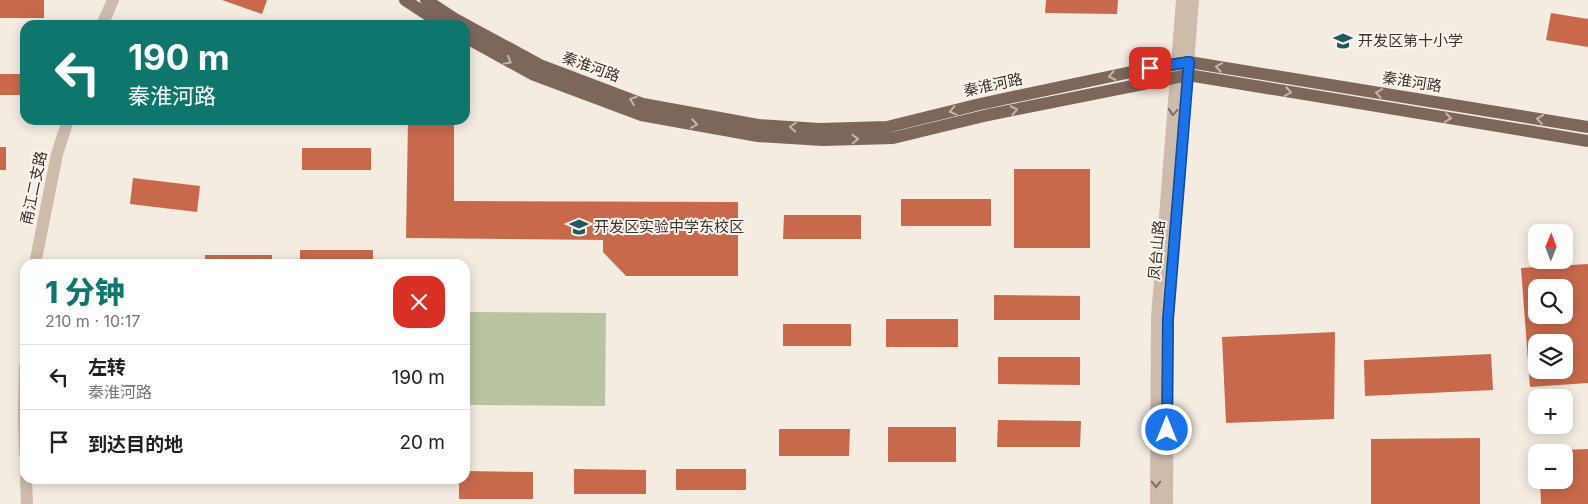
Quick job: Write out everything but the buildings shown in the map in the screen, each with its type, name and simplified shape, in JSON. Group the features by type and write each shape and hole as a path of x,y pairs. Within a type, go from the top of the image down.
{"main road":[{"path":"404,0 435,20"},
{"name":"秦淮河路","path":"426,0 457,20"},
{"name":"秦淮河路","path":"470,27 540,65 644,104 758,124 820,129 887,127 980,104 1182,70 1588,127"},
{"name":"秦淮河路","path":"470,40 534,75 641,115 758,136 823,140 893,138 1182,70 1588,141"}],"street":[{"path":"104,20 114,0"},
{"name":"凤台山路","path":"1167,504 1168,319 1182,70 1182,0"},
{"name":"凤台山路","path":"1156,504 1157,318 1182,70 1193,0"},
{"name":"甬江二支路","path":"37,259 57,154 66,125"},
{"path":"26,484 27,504"}],"green space":[{"path":"470,312 606,313 605,406 470,405"}],"place":[{"name":"开发区第十小学","path":"1343,41"},
{"name":"开发区实验中学东校区","path":"579,227"}],"route":[{"path":"1150,68 1189,62 1168,319 1167,430"}]}
